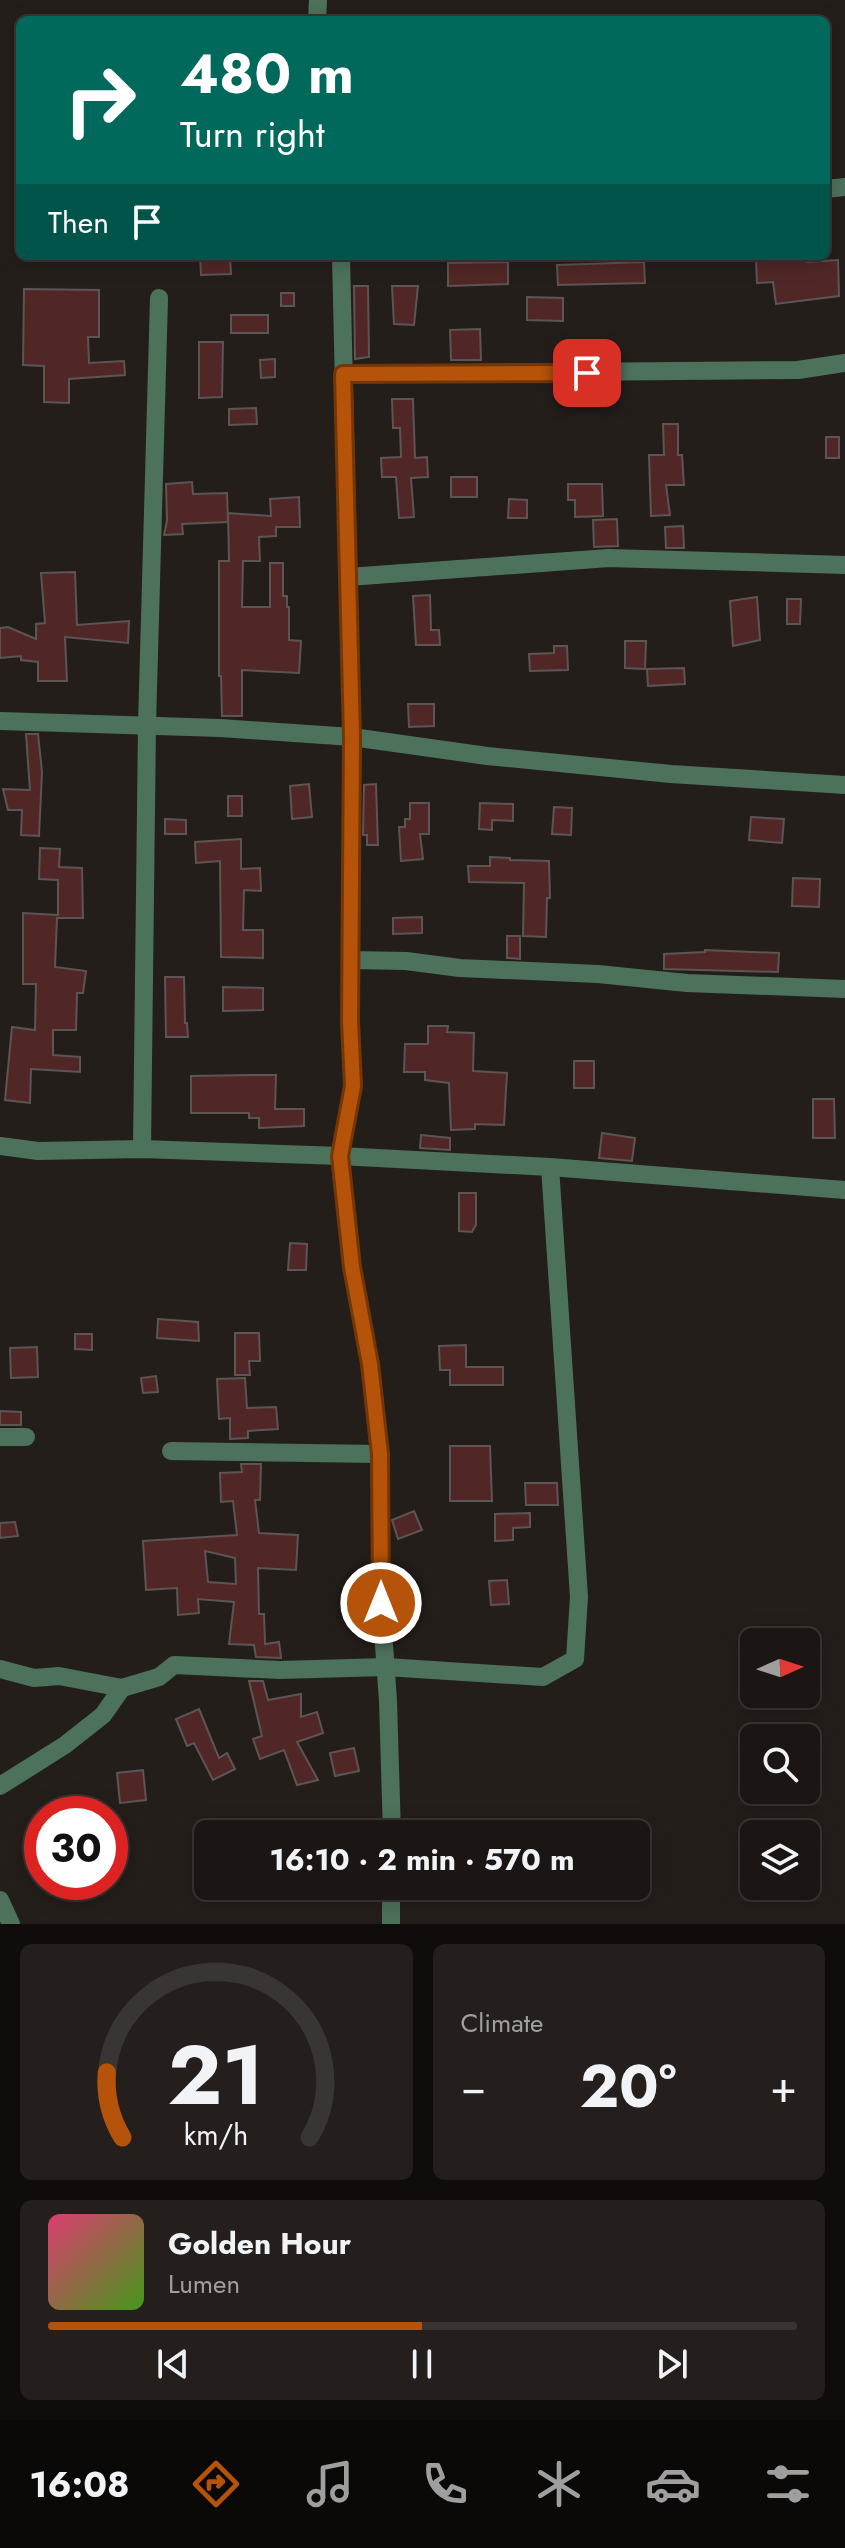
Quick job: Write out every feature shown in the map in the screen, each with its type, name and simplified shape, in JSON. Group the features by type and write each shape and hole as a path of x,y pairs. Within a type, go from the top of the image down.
{"street":[{"path":"341,260 352,737 353,1086 340,1156 352,1267 370,1364 380,1454 381,1603 391,1820"},
{"path":"142,1149 147,725 159,298"},
{"path":"343,374 783,370 845,363"},
{"path":"348,577 609,558 845,565"},
{"path":"0,721 147,725 352,737 487,756 641,772 845,785"},
{"path":"351,960 598,974 687,983 845,989"},
{"path":"0,1146 38,1151 142,1149 340,1156 550,1167 845,1190"},
{"path":"0,1669 34,1678 59,1676 122,1688 159,1677 174,1665 280,1670 386,1667 543,1677 575,1659 579,1597 550,1167"},
{"path":"0,1437 26,1437"},
{"path":"171,1451 380,1454"},
{"path":"0,1786 65,1745 103,1715 122,1688"},
{"path":"0,1900 11,1924"},
{"path":"391,1900 391,1924"}],"building":[{"path":"200,260 230,260 231,274 201,275"},
{"path":"756,260 838,260 839,296 776,304 773,282 757,283"},
{"path":"508,262 508,284 448,286 448,263"},
{"path":"644,262 645,283 558,285 557,265"},
{"path":"354,286 368,286 369,357 355,359"},
{"path":"392,286 418,286 414,325 394,324"},
{"path":"24,289 99,290 99,337 88,337 89,363 124,361 125,375 69,379 69,403 44,402 44,366 23,365"},
{"path":"281,293 294,293 294,306 281,306"},
{"path":"527,297 563,298 563,321 527,320"},
{"path":"231,315 268,315 268,333 231,333"},
{"path":"480,329 481,360 451,360 450,330"},
{"path":"199,342 223,342 222,397 199,398"},
{"path":"275,359 275,377 261,378 260,360"},
{"path":"392,399 413,399 415,458 427,457 428,477 411,478 414,517 399,518 396,477 382,477 381,458 401,457 400,428 393,428"},
{"path":"256,408 257,424 229,425 229,409"},
{"path":"663,424 678,424 678,455 682,455 684,485 666,485 670,515 651,516 649,455 664,455"},
{"path":"826,437 839,437 839,458 826,458"},
{"path":"451,477 477,477 477,497 451,497"},
{"path":"192,482 193,494 227,493 228,522 182,524 183,534 164,535 167,521 166,484"},
{"path":"568,484 602,484 603,516 575,517 575,500 568,500"},
{"path":"299,497 300,527 276,527 276,536 259,537 260,561 243,561 242,607 270,607 270,563 283,563 283,596 287,596 289,607 289,640 301,641 299,673 242,670 242,716 222,716 219,561 229,561 228,513 271,516 270,499"},
{"path":"509,499 527,500 527,518 508,518"},
{"path":"617,519 618,546 594,547 593,520"},
{"path":"683,526 684,548 666,548 665,527"},
{"path":"75,572 77,625 129,621 128,643 65,637 67,681 38,681 38,662 21,660 21,656 0,658 0,628 8,627 36,639 36,624 45,623 41,573"},
{"path":"430,595 431,630 439,630 440,645 416,645 413,596"},
{"path":"757,597 760,640 733,646 730,601"},
{"path":"787,599 801,599 800,624 787,624"},
{"path":"625,641 646,641 645,669 625,668"},
{"path":"554,646 567,646 568,670 530,671 529,654 554,653"},
{"path":"684,668 685,684 648,686 647,669"},
{"path":"408,704 434,704 434,726 409,727"},
{"path":"26,734 38,734 42,772 39,836 21,835 22,810 8,810 3,789 30,790"},
{"path":"309,784 312,817 292,819 290,786"},
{"path":"376,784 378,845 367,845 367,835 363,835 364,785"},
{"path":"228,796 242,796 242,816 228,816"},
{"path":"410,803 429,803 429,834 420,834 423,859 401,861 399,827 405,827 405,819 410,819"},
{"path":"480,803 513,804 513,821 492,820 492,830 479,829"},
{"path":"554,807 572,808 571,835 552,834"},
{"path":"751,817 784,819 782,843 749,840"},
{"path":"165,819 186,820 186,834 165,834"},
{"path":"241,839 241,869 260,868 261,891 244,890 243,930 263,930 263,958 221,957 220,861 196,863 195,842"},
{"path":"40,848 60,849 59,867 82,868 83,918 57,918 55,967 86,971 83,993 77,993 76,1030 53,1030 53,1055 80,1057 80,1072 31,1069 30,1103 5,1100 12,1027 35,1030 36,984 23,984 23,913 58,915 58,880 39,879"},
{"path":"490,857 549,861 550,898 547,898 546,937 523,936 524,883 469,882 468,866 490,866"},
{"path":"793,878 820,879 819,907 792,906"},
{"path":"422,917 422,933 393,934 393,918"},
{"path":"507,936 520,936 520,959 507,958"},
{"path":"705,950 779,953 778,972 664,969 664,954"},
{"path":"165,977 184,977 188,1037 166,1037"},
{"path":"223,987 263,988 263,1010 223,1011"},
{"path":"428,1026 448,1026 447,1032 474,1033 473,1071 507,1073 504,1125 475,1124 475,1129 451,1130 449,1083 425,1080 425,1072 404,1072 405,1044 428,1044"},
{"path":"574,1061 594,1061 594,1088 574,1088"},
{"path":"276,1075 275,1109 304,1109 304,1126 259,1128 259,1118 249,1118 249,1113 191,1113 191,1076"},
{"path":"813,1099 834,1099 835,1138 813,1138"},
{"path":"602,1133 635,1138 632,1161 599,1158"},
{"path":"421,1135 450,1138 450,1150 420,1148"},
{"path":"459,1193 476,1193 476,1225 472,1232 459,1231"},
{"path":"290,1243 307,1244 306,1270 288,1270"},
{"path":"158,1319 198,1322 199,1341 157,1338"},
{"path":"235,1333 259,1333 260,1361 249,1361 250,1375 235,1375"},
{"path":"75,1334 92,1334 92,1350 75,1349"},
{"path":"466,1345 466,1367 503,1367 503,1385 450,1385 450,1370 440,1370 439,1346"},
{"path":"37,1347 38,1377 11,1378 10,1348"},
{"path":"156,1376 158,1392 143,1393 141,1378"},
{"path":"245,1378 247,1408 276,1407 278,1429 248,1431 248,1438 230,1439 230,1418 219,1419 217,1379"},
{"path":"0,1411 21,1412 21,1425 0,1425"},
{"path":"450,1446 490,1446 492,1501 450,1501"},
{"path":"241,1464 261,1464 260,1500 255,1500 259,1533 298,1535 296,1570 258,1568 259,1614 264,1614 265,1644 279,1642 281,1658 256,1657 254,1645 229,1644 234,1602 198,1599 199,1613 178,1615 177,1588 146,1590 143,1541 237,1535 233,1501 221,1502 220,1473 242,1472","holes":["205,1551 235,1558 236,1584 208,1582"]},
{"path":"525,1483 557,1483 558,1505 526,1505"},
{"path":"414,1511 422,1530 398,1539 392,1520"},
{"path":"530,1513 530,1527 513,1528 513,1540 495,1541 495,1514"},
{"path":"15,1522 18,1536 0,1538 0,1523"},
{"path":"507,1580 509,1604 491,1605 489,1581"},
{"path":"249,1681 263,1681 268,1700 301,1694 301,1717 317,1712 323,1733 297,1742 318,1780 297,1785 284,1750 260,1759 253,1739 262,1736"},
{"path":"199,1709 219,1758 227,1753 235,1769 213,1780 194,1743 187,1746 176,1719"},
{"path":"354,1748 359,1771 335,1776 330,1753"},
{"path":"143,1770 146,1800 128,1802 128,1796 119,1796 117,1773"}],"route":[{"path":"381,1603 380,1454 370,1364 352,1267 340,1156 353,1086 350,1021 352,737 343,374 587,373"}]}
